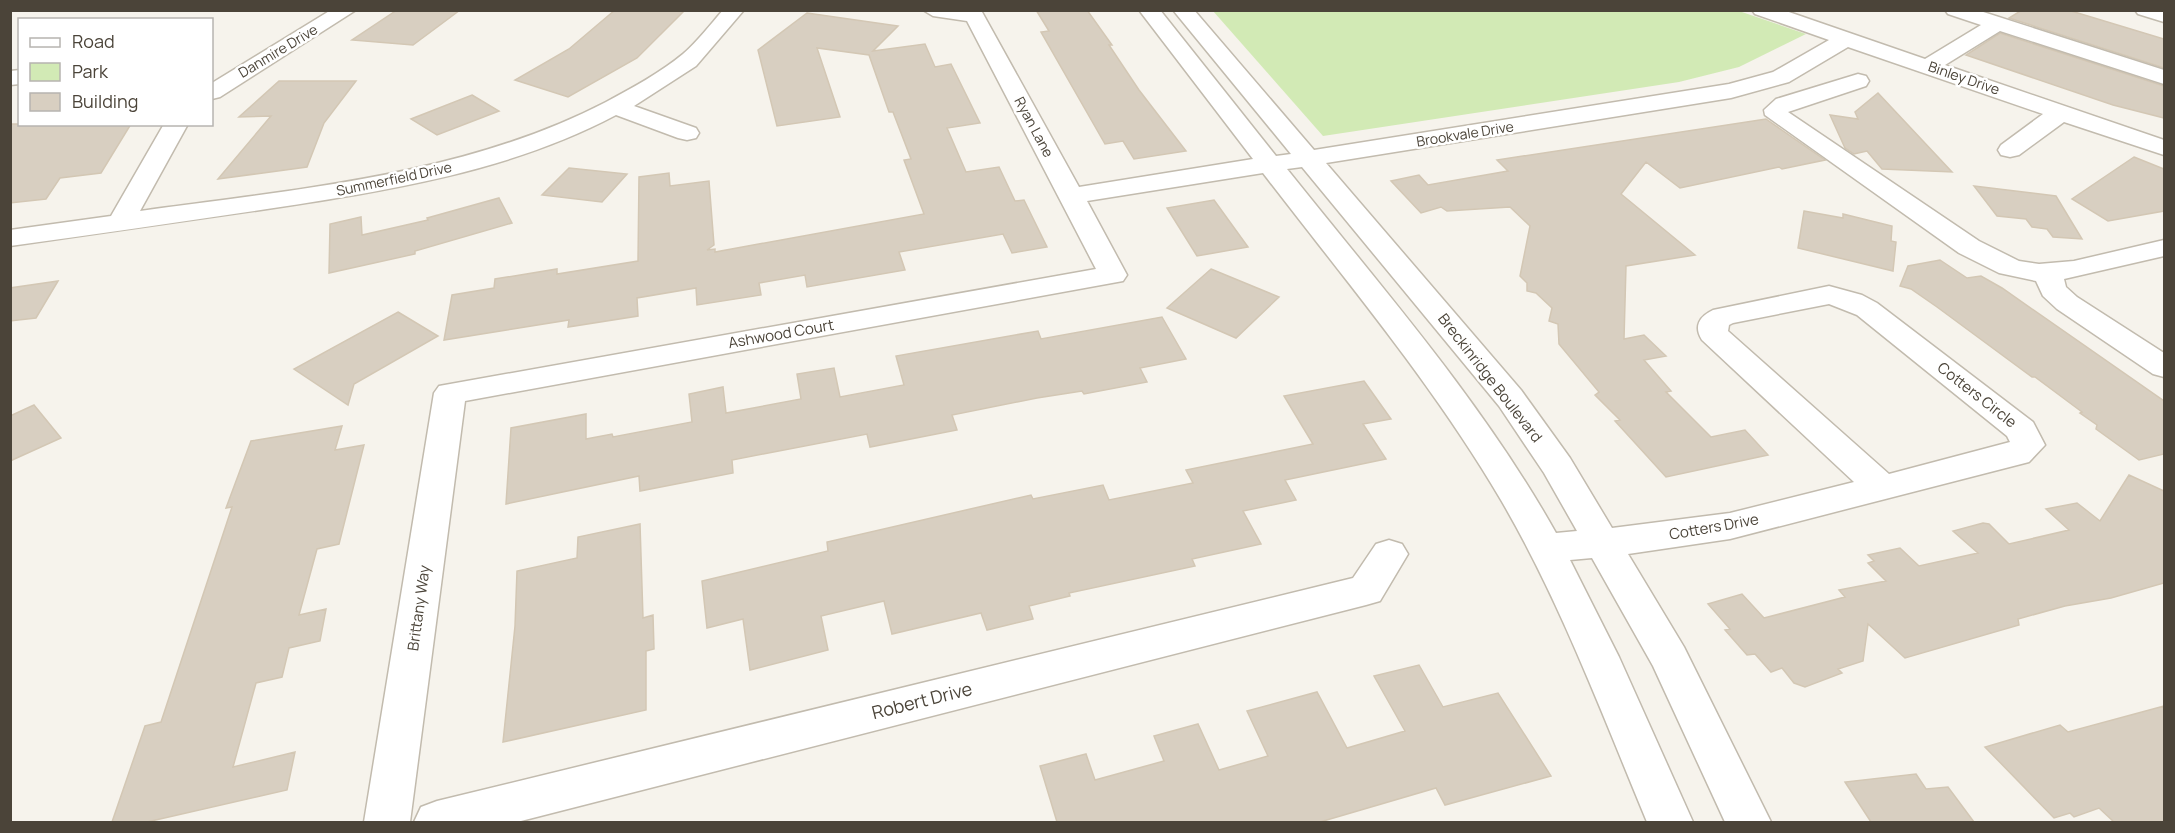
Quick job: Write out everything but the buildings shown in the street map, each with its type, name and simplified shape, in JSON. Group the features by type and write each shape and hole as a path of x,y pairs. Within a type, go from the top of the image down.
{"street":[{"name":"Danmire Drive","path":"213,91 345,10"},
{"name":"Summerfield Drive","path":"10,238 403,179 519,147 616,107 691,59 734,10"},
{"name":"Ryan Lane","path":"933,10 975,16 1113,275"},
{"path":"1149,10 1452,397 1517,497 1609,680 1670,822"},
{"name":"Breckinridge Boulevard","path":"1183,10 1307,160 1510,398 1558,467 1604,543 1685,687 1748,822"},
{"name":"Binley Drive","path":"1762,10 2164,147"},
{"path":"1955,10 2164,77"},
{"path":"2145,10 2164,16"},
{"path":"1929,66 1997,24"},
{"name":"Brookvale Drive","path":"1071,196 1307,160 1760,85 1806,64 1847,38"},
{"path":"221,62 255,64"},
{"path":"1857,81 1784,104 1776,110 1778,116 1969,247 1998,263 2024,272 2050,273 2164,248"},
{"path":"616,107 687,133"},
{"path":"2010,150 2062,112"},
{"path":"121,222 175,126"},
{"path":"2050,273 2049,281 2052,290 2067,303 2164,367"},
{"name":"Ashwood Court","path":"450,393 1113,275"},
{"name":"Cotters Circle","path":"1829,296 1852,301 1867,309 2021,430 2028,445 2017,454 1882,488 1713,333 1714,321 1724,316 1829,296"},
{"name":"Brittany Way","path":"387,822 450,393"},
{"name":"Cotters Drive","path":"1544,548 1604,543 1730,526 1882,488"},
{"name":"Robert Drive","path":"437,822 1366,590 1389,554"}],"green space":[{"path":"1213,11 1739,11 1806,34 1739,67 1679,82 1323,136"}]}
